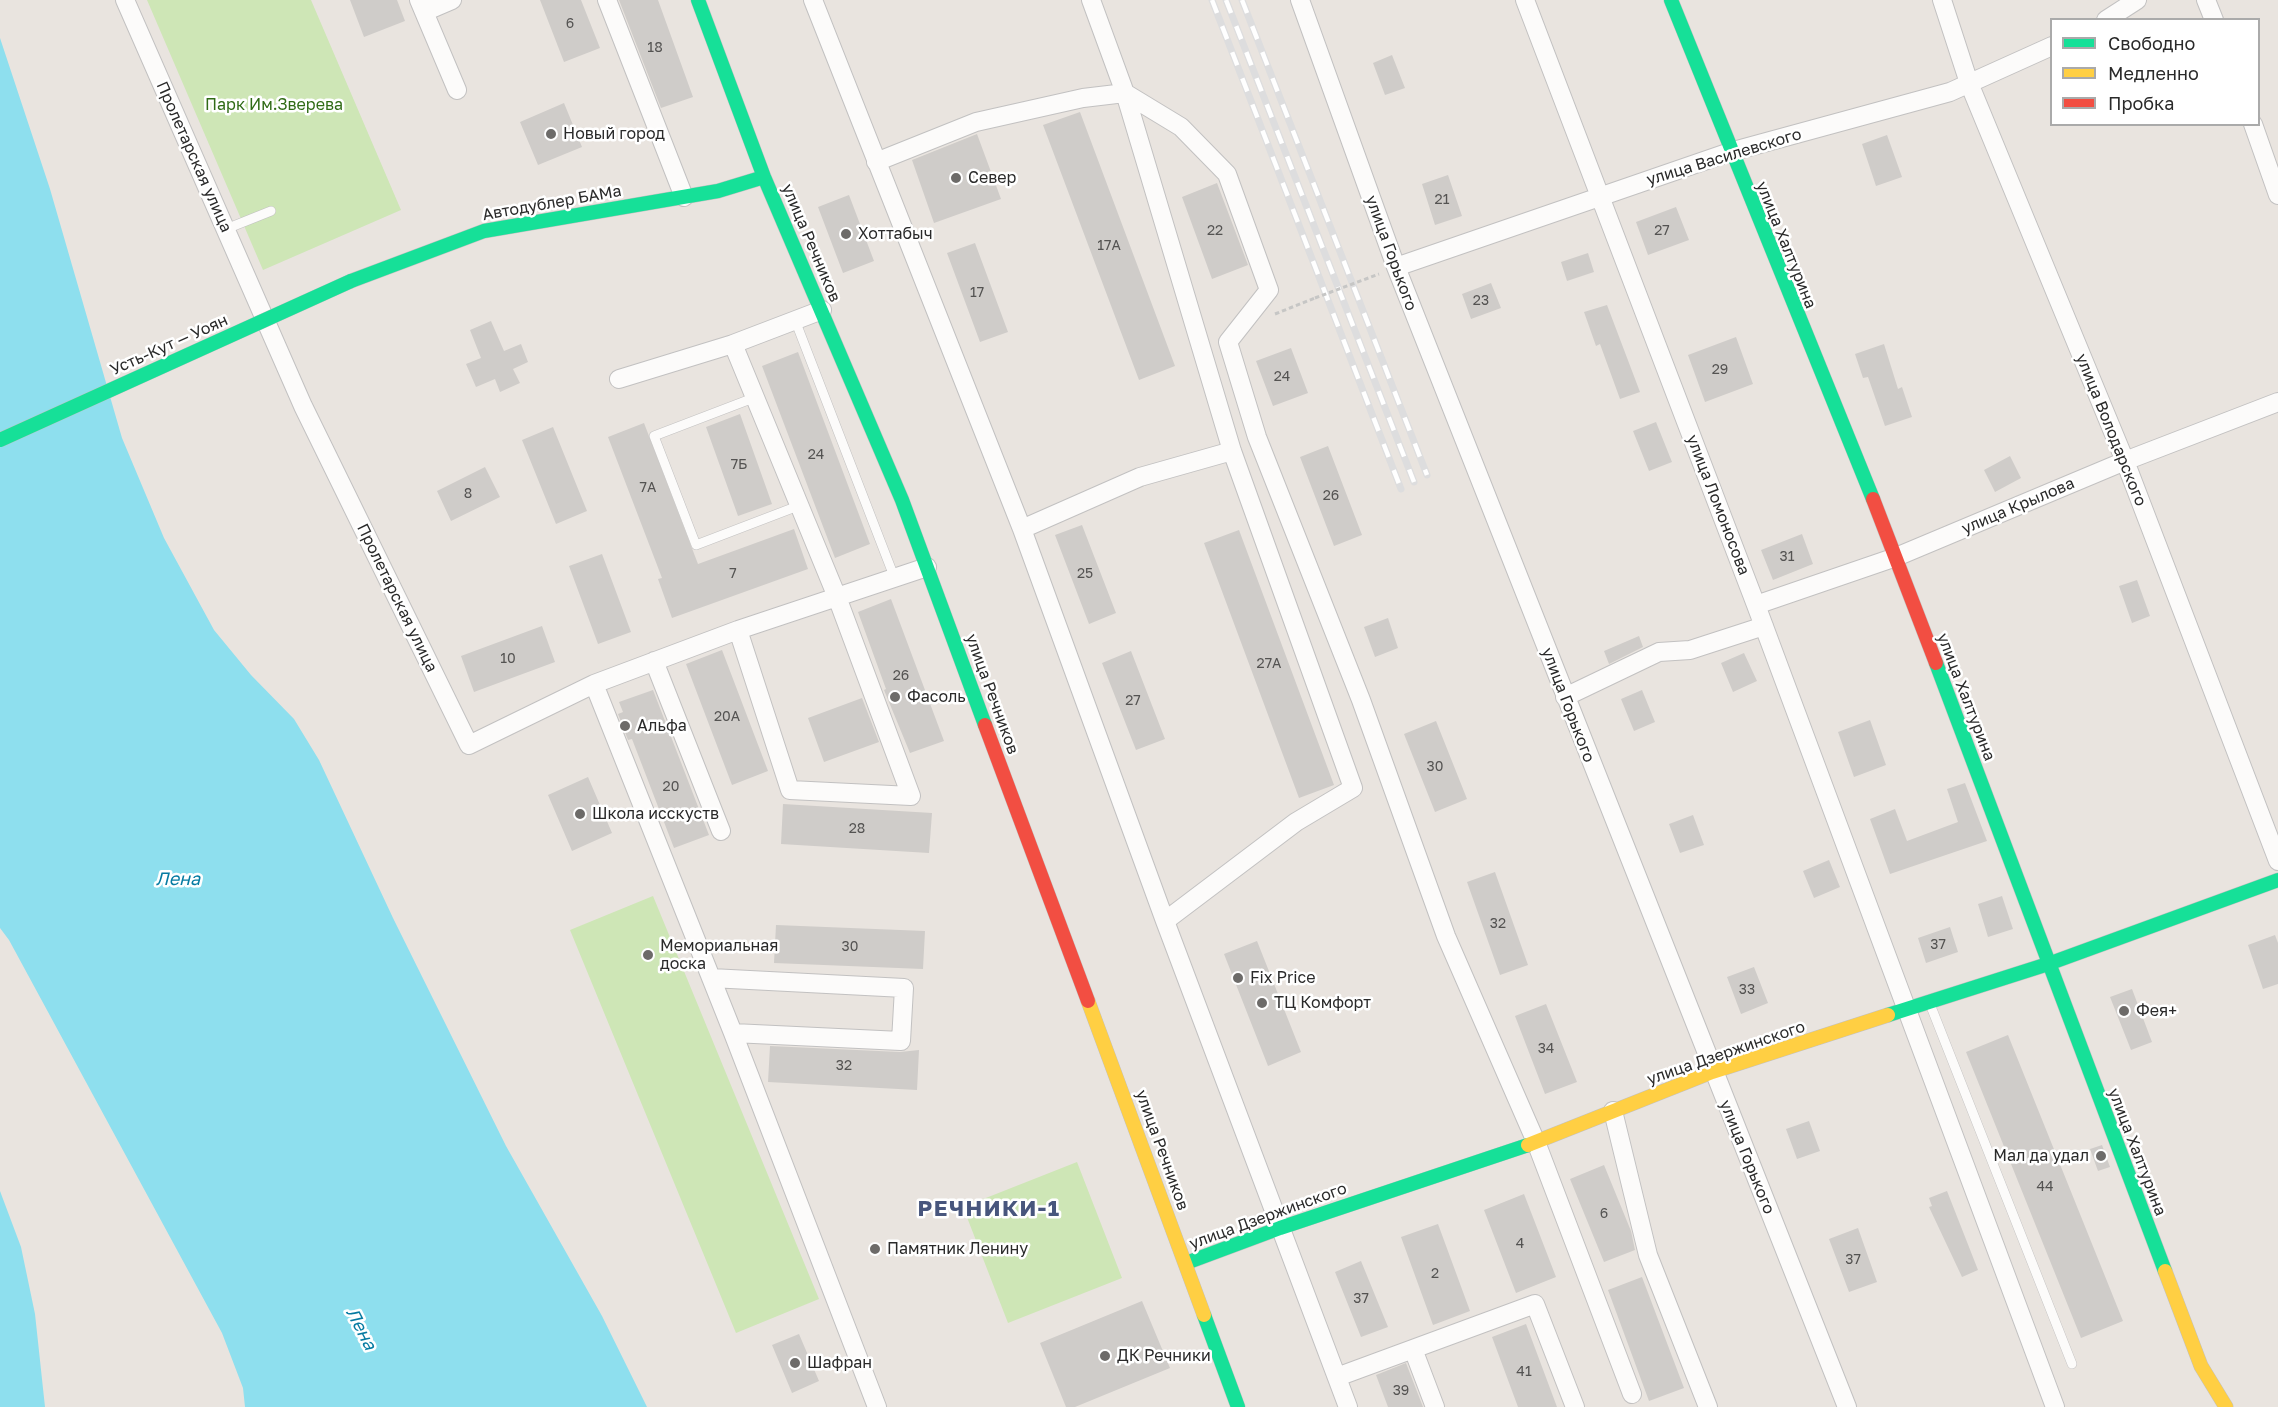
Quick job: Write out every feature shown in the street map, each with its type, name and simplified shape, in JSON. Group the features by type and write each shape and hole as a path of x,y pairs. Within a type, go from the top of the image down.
{"main road":[{"name":"улица Речников","path":"698,0 764,177 902,500 1238,1407"},
{"name":"улица Халтурина","path":"1671,0 1730,152 1896,557 2201,1366 2226,1407"},
{"name":"Автодублер БАМа","path":"351,281 484,231 684,197 764,177"},
{"name":"Усть-Кут — Уоян","path":"0,440 351,281"},
{"name":"улица Дзержинского","path":"1186,1263 1280,1228 1536,1142 1712,1072 1930,1004 2048,964 2278,880"}],"street":[{"name":"Пролетарская улица","path":"125,0 303,406 469,745 594,684 738,630 927,567"},
{"path":"452,0 422,6 457,90"},
{"path":"607,0 684,197"},
{"path":"813,0 1022,529 1165,921 1348,1407"},
{"path":"1091,0 1125,93 1232,451 1353,788 1296,822 1165,921"},
{"name":"улица Горького","path":"1300,0 1388,271 1565,697 1846,1407"},
{"name":"улица Ломоносова","path":"1525,0 1764,626 2055,1407"},
{"name":"улица Володарского","path":"1942,0 1969,83 2125,461 2278,861"},
{"path":"2109,18 2137,0"},
{"path":"2206,0 2213,18"},
{"name":"улица Василевского","path":"1388,271 1730,152 1950,92 2050,47"},
{"path":"876,162 976,122 1083,98 1125,93 1180,127 1227,174 1269,290 1228,342 1257,437 1360,700 1446,936 1536,1142 1632,1394"},
{"path":"2254,126 2278,195"},
{"path":"619,379 733,344 822,310"},
{"path":"733,344 757,397 798,506 837,597 910,796 790,790 738,630"},
{"name":"улица Крылова","path":"1756,605 1896,557 2125,461 2278,402"},
{"path":"1022,529 1140,477 1232,451"},
{"path":"1565,697 1659,652 1690,650 1764,626"},
{"path":"654,661 721,831"},
{"path":"594,684 733,1033 877,1407"},
{"path":"711,978 904,988 901,1041 733,1033"},
{"path":"1613,1111 1648,1255 1708,1407"},
{"path":"1337,1377 1535,1304 1575,1407"},
{"path":"1413,1349 1435,1407"}],"lane":[{"path":"226,229 271,212"},
{"path":"795,320 895,579"},
{"path":"757,397 654,436 696,545 798,506"},
{"path":"1930,1004 2072,1364"}],"path":[{"path":"1269,290 1273,315 1388,271"}],"green space":[{"name":"Парк Им.Зверева","path":"147,0 311,0 401,210 263,270"},
{"path":"653,896 819,1299 736,1333 570,930"},
{"path":"1077,1162 1122,1278 1008,1323 963,1207"}],"water":[{"name":"Лена","path":"0,38 50,189 122,438 164,538 214,630 251,675 294,719 319,760 393,918 506,1146 602,1316 647,1407 245,1407 243,1388 222,1333 9,940 0,928"},
{"path":"0,1191 21,1247 35,1314 45,1407 0,1407"}],"building":[{"path":"350,0 397,0 405,21 364,37"},
{"path":"540,0 581,0 600,48 564,62"},
{"path":"619,0 658,0 693,97 661,108"},
{"path":"1392,55 1405,88 1385,95 1373,63"},
{"name":"Новый город","path":"564,103 582,147 538,165 520,122"},
{"path":"1080,112 1175,366 1139,380 1043,125"},
{"name":"Север","path":"977,134 1001,199 934,223 912,160"},
{"path":"1887,135 1902,177 1876,186 1862,144"},
{"path":"1448,175 1462,216 1435,225 1422,184"},
{"path":"1217,183 1248,265 1212,279 1182,197"},
{"name":"Хоттабыч","path":"849,195 874,261 843,273 818,207"},
{"path":"1676,207 1689,240 1648,255 1636,222"},
{"path":"975,243 1008,332 980,342 947,253"},
{"path":"1588,253 1594,272 1567,281 1561,262"},
{"path":"1491,283 1501,308 1471,319 1462,294"},
{"path":"1607,305 1640,392 1620,399 1600,344 1596,346 1584,312"},
{"path":"491,321 504,351 521,344 528,362 513,369 520,383 500,392 495,379 476,387 466,364 481,358 470,330"},
{"path":"1736,337 1753,384 1705,402 1688,355"},
{"path":"1884,344 1898,389 1902,387 1912,417 1885,426 1868,377 1863,378 1855,354"},
{"path":"1291,348 1308,393 1273,406 1256,361"},
{"path":"798,352 870,544 835,558 762,366"},
{"path":"740,414 772,504 738,516 706,427"},
{"path":"1656,422 1672,462 1649,471 1633,431"},
{"path":"644,423 698,564 794,529 808,569 672,618 658,579 662,578 608,437"},
{"path":"553,427 587,511 556,524 522,440"},
{"path":"1328,446 1362,535 1334,546 1300,457"},
{"path":"2010,456 2021,478 1995,492 1984,470"},
{"path":"485,467 500,497 451,521 437,491"},
{"path":"1082,525 1116,613 1089,624 1055,535"},
{"path":"1239,530 1334,785 1299,798 1204,543"},
{"path":"1802,534 1813,564 1773,580 1761,550"},
{"path":"602,554 631,632 598,644 569,566"},
{"path":"2137,580 2150,616 2132,623 2119,586"},
{"path":"891,599 944,741 910,753 884,690 886,689 858,612"},
{"path":"1388,618 1398,648 1375,657 1364,627"},
{"path":"542,626 555,662 474,692 461,656"},
{"path":"1639,636 1643,647 1609,664 1604,651"},
{"path":"722,650 768,771 732,785 686,664"},
{"path":"1131,651 1165,739 1136,750 1102,663"},
{"path":"1744,653 1757,681 1733,692 1721,663"},
{"path":"653,690 709,835 674,848 632,739 628,740 618,714 623,712 619,702"},
{"path":"1642,690 1655,722 1634,731 1621,699"},
{"path":"862,698 879,742 824,762 808,718"},
{"path":"1870,720 1886,765 1854,777 1838,732"},
{"path":"1436,721 1467,799 1435,812 1404,734"},
{"name":"Школа исскуств","path":"588,777 612,833 572,851 548,795"},
{"path":"1965,783 1987,841 1890,874 1870,819 1895,809 1907,841 1958,822 1947,789"},
{"path":"783,804 932,813 929,853 781,844"},
{"path":"1693,815 1704,845 1680,853 1669,824"},
{"path":"1829,860 1840,887 1814,898 1803,871"},
{"path":"1495,872 1528,965 1500,975 1467,882"},
{"path":"2002,896 2013,929 1988,937 1978,904"},
{"path":"776,925 925,931 923,969 774,963"},
{"path":"1950,927 1958,952 1926,963 1918,938"},
{"path":"2275,935 2278,943 2278,984 2263,989 2248,945"},
{"name":"ТЦ Комфорт","path":"1257,941 1301,1052 1268,1066 1224,954"},
{"path":"1754,967 1768,1003 1741,1014 1727,977"},
{"path":"2132,989 2152,1042 2131,1050 2110,997"},
{"path":"1546,1004 1577,1082 1545,1094 1515,1016"},
{"path":"2008,1035 2123,1321 2081,1338 1966,1052"},
{"path":"770,1046 900,1052 919,1050 917,1090 768,1082"},
{"path":"1809,1121 1820,1151 1797,1159 1786,1129"},
{"path":"2102,1145 2110,1167 2098,1171 2090,1149"},
{"path":"1604,1165 1631,1231 1635,1250 1604,1262 1570,1179"},
{"path":"1947,1191 1978,1270 1962,1277 1929,1207 1932,1206 1929,1198"},
{"path":"1524,1194 1556,1277 1516,1293 1484,1210"},
{"path":"1438,1224 1470,1311 1433,1325 1401,1237"},
{"path":"1858,1228 1877,1282 1849,1292 1829,1239"},
{"path":"1361,1261 1388,1327 1361,1337 1335,1272"},
{"path":"1642,1277 1684,1388 1649,1401 1608,1290"},
{"name":"ДК Речники","path":"1142,1301 1170,1368 1075,1407 1066,1407 1040,1343"},
{"path":"1526,1324 1557,1407 1518,1407 1492,1337"},
{"name":"Шафран","path":"799,1334 819,1381 792,1393 772,1345"},
{"path":"1406,1363 1423,1407 1388,1407 1376,1375"}],"railway":[{"path":"1212,0 1401,489"},
{"path":"1226,0 1414,482"},
{"path":"1242,0 1427,475"}],"traffic: fast":[{"path":"698,0 764,177 902,500 985,725"},
{"path":"1671,0 1873,499"},
{"path":"351,281 484,231 718,191 764,177"},
{"path":"0,440 351,281"},
{"path":"1936,663 2165,1271"},
{"path":"1888,1015 2048,964 2278,880"},
{"path":"1186,1263 1280,1228 1528,1145"},
{"path":"1204,1315 1238,1407"}],"traffic: slow":[{"path":"1088,1001 1204,1315"},
{"path":"1528,1145 1712,1072 1888,1015"},
{"path":"2165,1271 2201,1366 2226,1407"}],"traffic: jam":[{"path":"1873,499 1936,663"},
{"path":"985,725 1088,1001"}],"place":[{"name":"Новый город","path":"551,134"},
{"name":"Север","path":"956,178"},
{"name":"Хоттабыч","path":"846,234"},
{"name":"Фасоль","path":"895,697"},
{"name":"Альфа","path":"625,726"},
{"name":"Школа исскуств","path":"580,814"},
{"name":"Мемориальная доска","path":"648,955"},
{"name":"Fix Price","path":"1238,978"},
{"name":"ТЦ Комфорт","path":"1262,1003"},
{"name":"Фея+","path":"2124,1011"},
{"name":"Мал да удал","path":"2101,1156"},
{"name":"Памятник Ленину","path":"875,1249"},
{"name":"ДК Речники","path":"1105,1356"},
{"name":"Шафран","path":"795,1363"}],"district":[{"name":"РЕЧНИКИ-1","path":"989,1209"}]}
